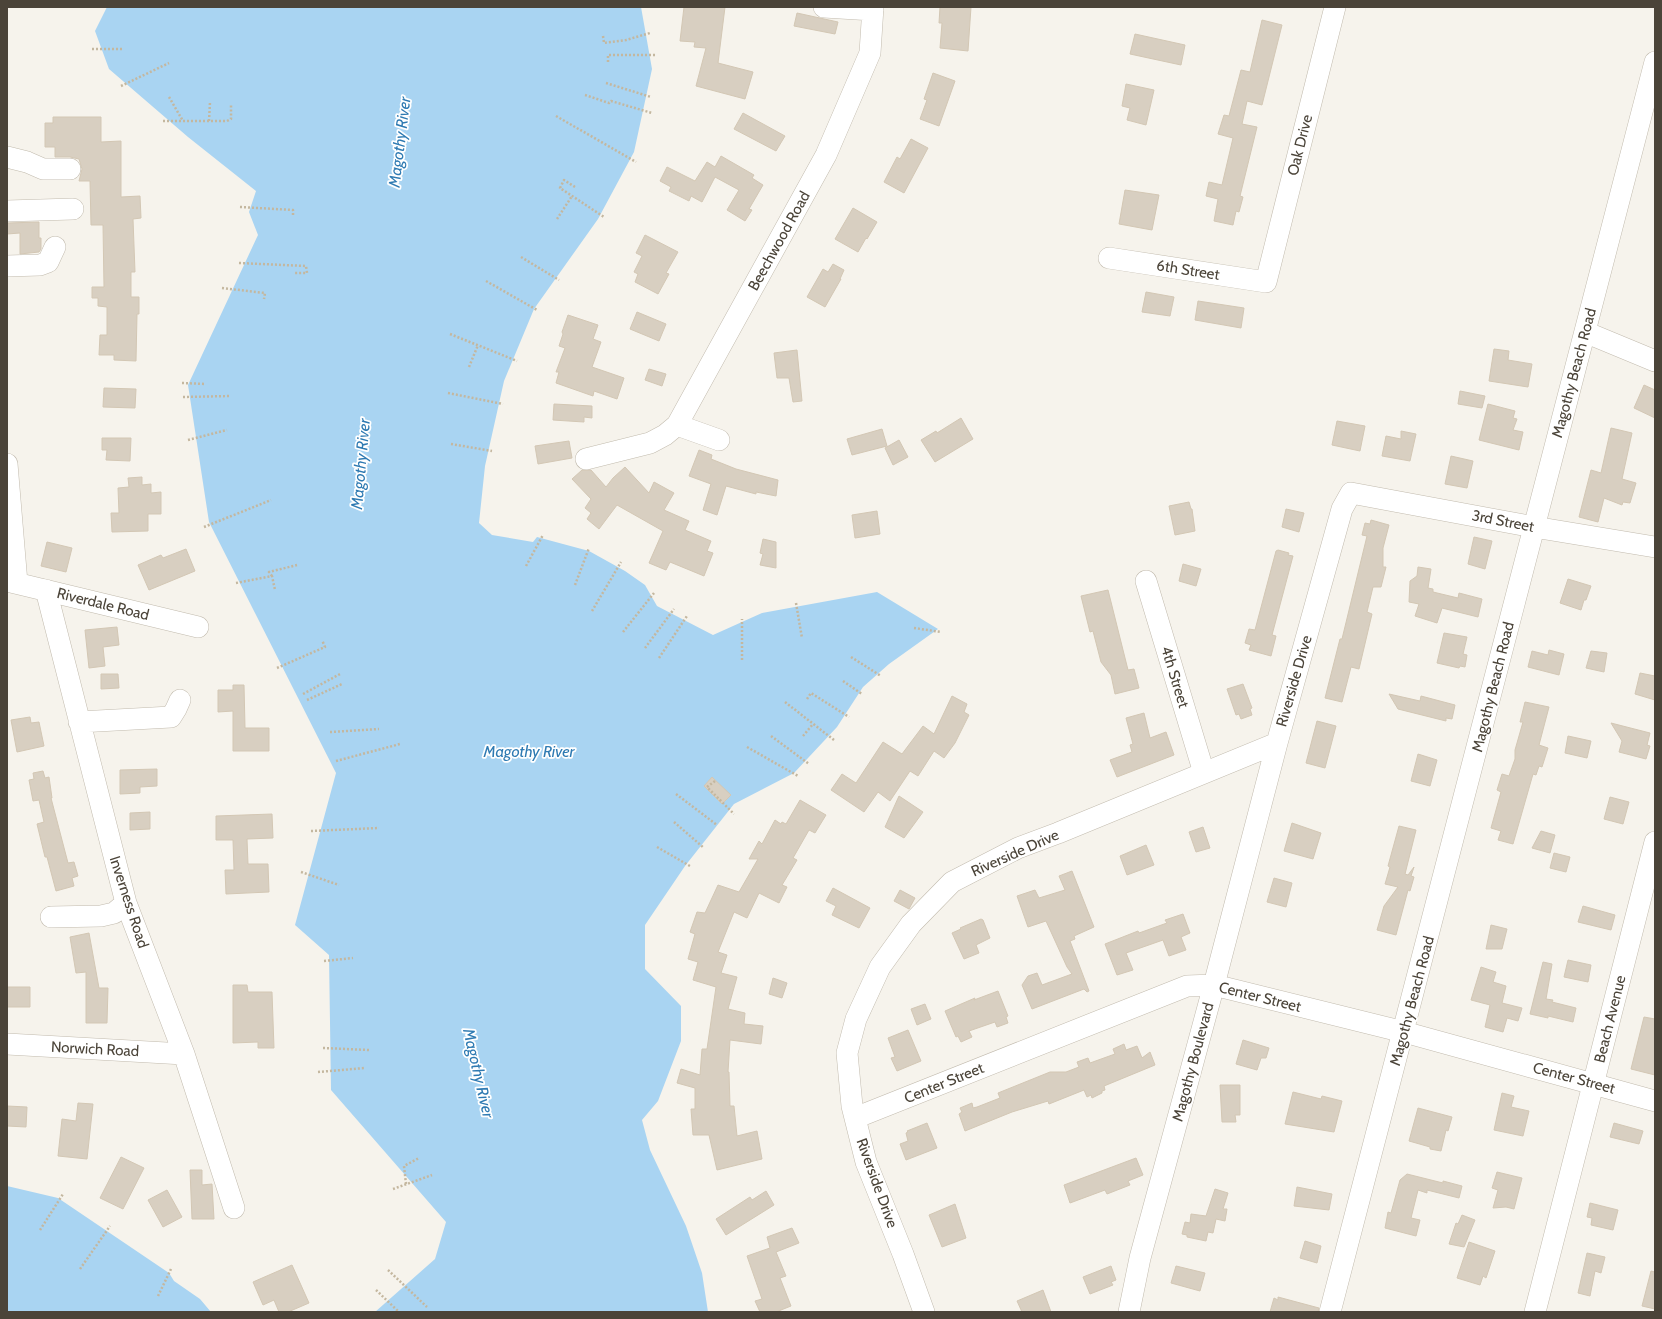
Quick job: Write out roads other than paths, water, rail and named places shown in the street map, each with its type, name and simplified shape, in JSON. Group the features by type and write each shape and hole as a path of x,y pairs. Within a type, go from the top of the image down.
{"street":[{"path":"824,7 873,8"},
{"name":"Oak Drive","path":"1266,282 1335,7"},
{"name":"Beechwood Road","path":"677,425 826,155 870,52 873,8"},
{"name":"Magothy Beach Road","path":"1330,1312 1655,62"},
{"path":"7,157 27,162 43,169 70,169"},
{"path":"7,211 73,209"},
{"path":"7,266 40,265 48,262 56,247"},
{"name":"6th Street","path":"1110,258 1266,282"},
{"path":"1585,332 1655,361"},
{"path":"586,459 650,443 665,435 677,425 719,440"},
{"path":"7,464 12,582"},
{"name":"3rd Street","path":"1351,493 1534,527 1655,547"},
{"name":"Riverside Drive","path":"924,1312 903,1254 866,1162 852,1106 847,1053 856,1019 880,967 910,924 952,882 1018,848 1277,743 1342,509 1351,493"},
{"name":"4th Street","path":"1146,581 1204,773"},
{"name":"Riverdale Road","path":"12,582 198,627"},
{"name":"Inverness Road","path":"46,590 126,903 184,1054 234,1208"},
{"path":"79,722 171,717 180,700"},
{"name":"Magothy Boulevard","path":"1129,1312 1140,1258 1214,985 1277,743"},
{"name":"Beach Avenue","path":"1535,1312 1655,842"},
{"path":"51,917 101,916 114,913 126,903"},
{"name":"Center Street","path":"855,1118 1187,986 1214,985 1404,1032 1655,1101"},
{"name":"Norwich Road","path":"7,1044 184,1054"}],"water":[{"name":"Magothy River","path":"107,7 641,7 652,69 634,152 598,219 534,309 504,381 485,466 479,523 492,535 533,542 537,537 589,551 625,571 645,585 657,606 713,635 762,613 877,592 938,629 889,664 863,687 837,727 794,773 734,804 685,866 645,925 645,969 681,1006 681,1041 658,1101 642,1120 650,1150 686,1226 702,1273 708,1312 375,1312 435,1259 446,1222 331,1090 329,955 295,925 336,773 209,522 188,385 258,235 249,212 256,191 188,137 109,69 95,31"},
{"path":"7,1186 58,1198 169,1273 174,1281 200,1299 211,1312 7,1312"}]}
